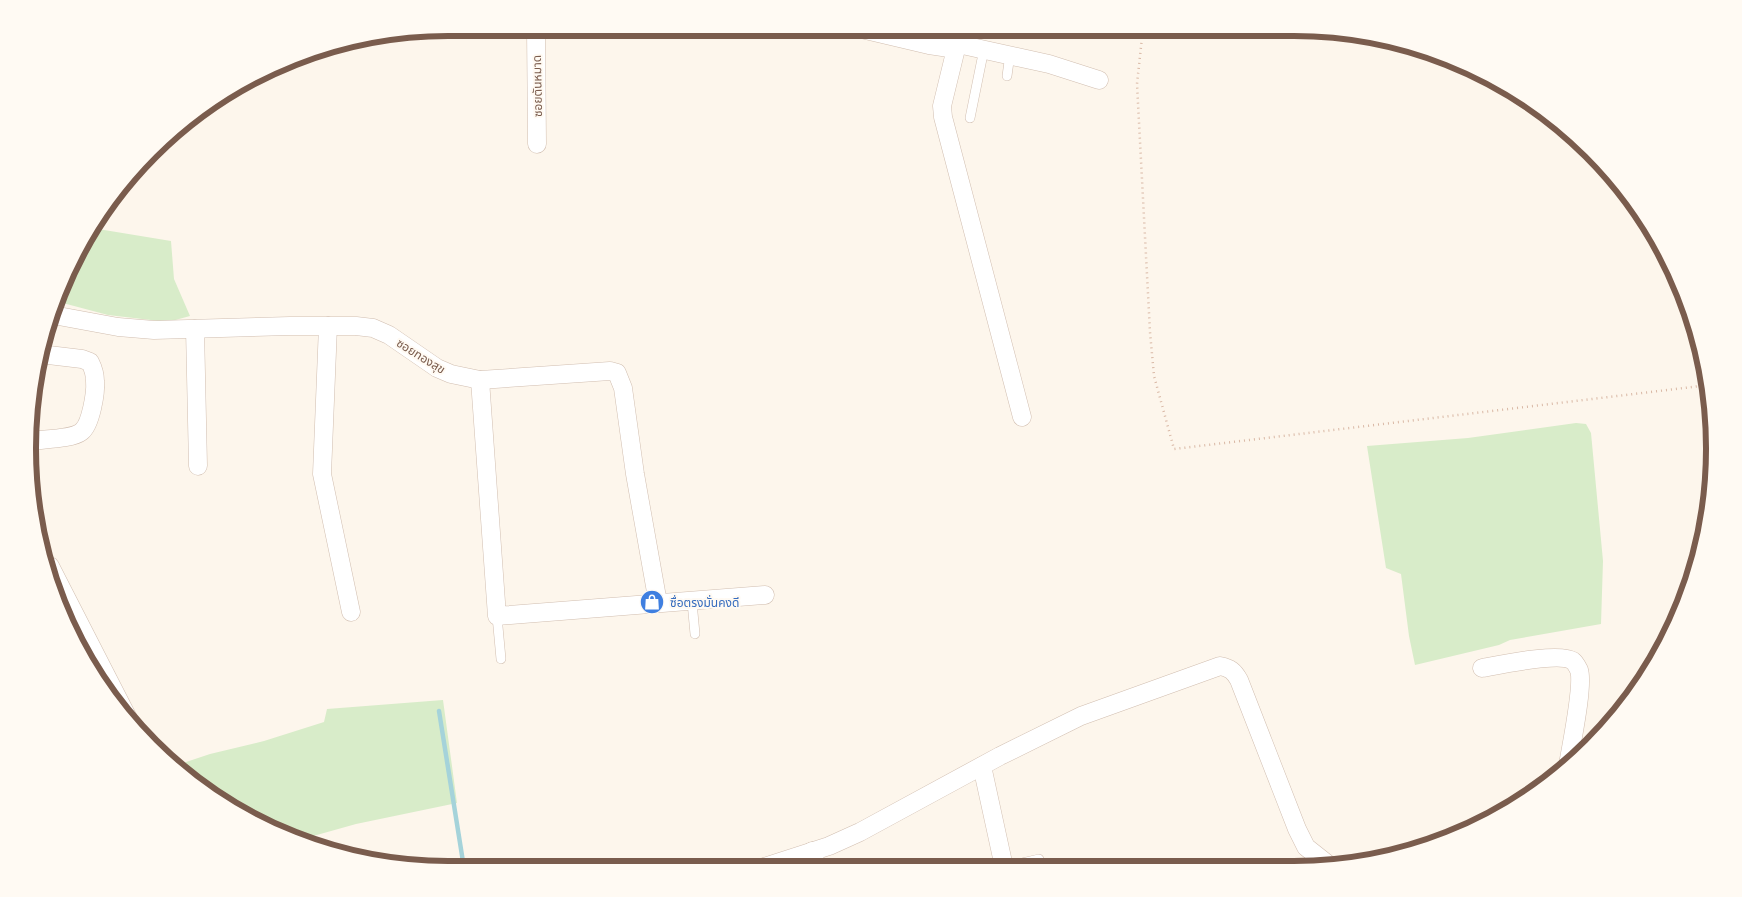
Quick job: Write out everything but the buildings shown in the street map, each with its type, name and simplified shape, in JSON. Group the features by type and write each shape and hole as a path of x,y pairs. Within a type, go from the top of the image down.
{"street":[{"name":"ซอยตันหมาด","path":"536,36 537,144"},
{"path":"891,36 929,45 958,40 984,49 1082,73 1099,80"},
{"path":"958,40 942,106 943,117 1022,417"},
{"name":"ซอยทองสุข","path":"58,316 118,327 154,330 328,326 373,328 389,335 437,368 451,374 480,380 610,371 617,373 623,388 635,474 658,603"},
{"path":"328,326 322,474 351,612"},
{"path":"195,329 198,466"},
{"path":"36,440 80,433 86,428 94,401 96,382 94,370 90,362 82,359 47,355"},
{"path":"480,380 497,616 766,595"},
{"path":"64,596 110,683"},
{"path":"1482,668 1529,660 1564,658 1574,661 1579,670 1579,690 1570,754"},
{"path":"815,859 860,832 982,766 1081,716 1220,666 1227,667 1234,672 1239,680 1297,830 1306,847 1322,860"},
{"path":"982,766 1003,861"}],"lane":[{"path":"970,118 984,49"},
{"path":"1007,76 1010,54"},
{"path":"692,602 695,634"},
{"path":"497,616 501,660"},
{"path":"1030,861 1039,859"}],"path":[{"path":"1142,36 1137,84 1150,332 1154,376 1174,449 1701,386"}],"green space":[{"path":"99,229 171,241 174,279 190,316 168,322 108,315 63,303 79,266"},
{"path":"1576,423 1586,424 1591,433 1603,561 1601,624 1510,640 1499,645 1415,665 1409,636 1401,574 1386,568 1367,446 1468,438"},
{"path":"443,700 457,803 356,824 310,837 242,806 198,776 183,763 324,722 327,709"}],"waterway":[{"path":"439,711 463,861"}],"place":[{"name":"ซื่อตรงมั่นคงดี","path":"652,602"}]}
